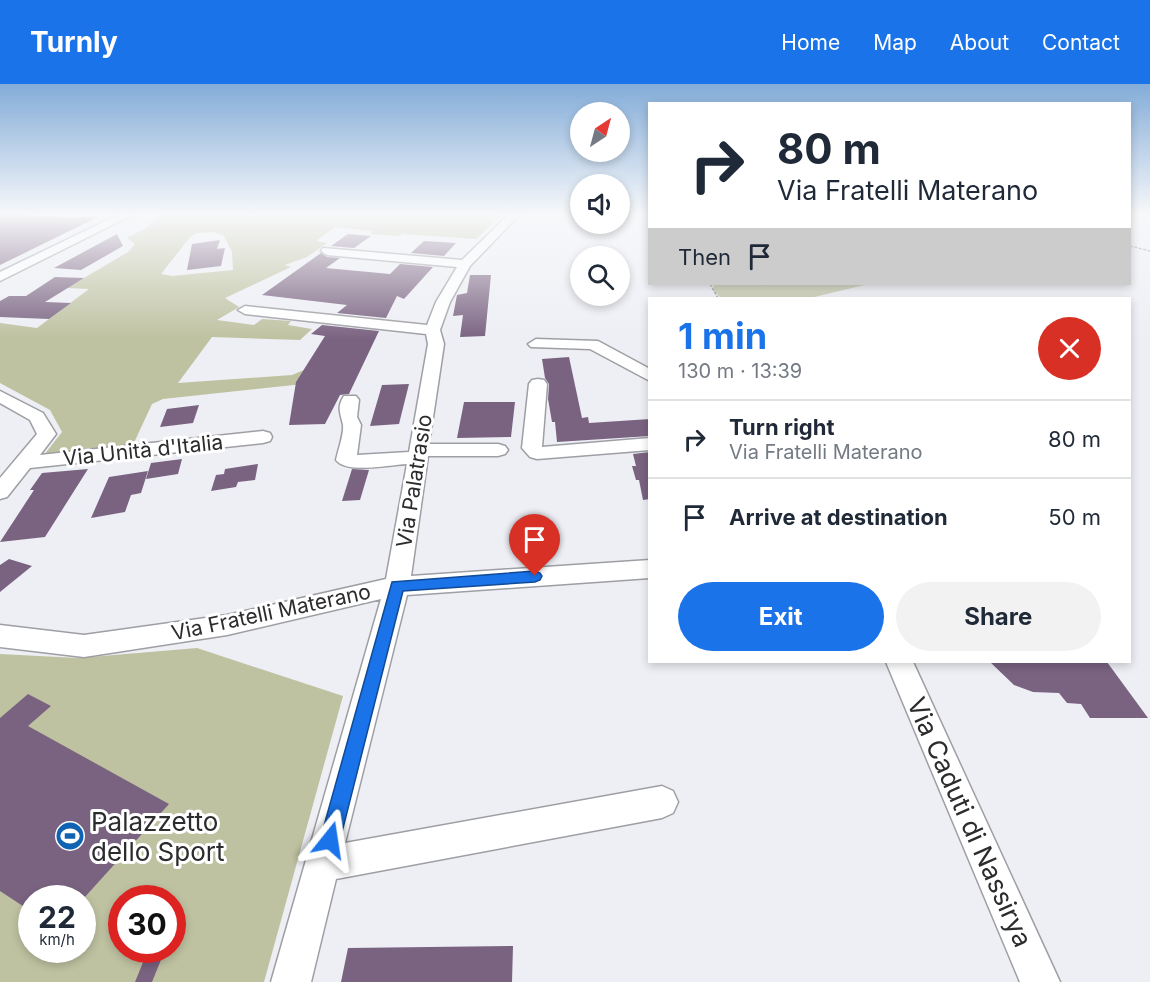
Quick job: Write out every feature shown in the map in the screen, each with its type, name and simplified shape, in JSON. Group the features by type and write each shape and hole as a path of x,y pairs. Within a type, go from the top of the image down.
{"street":[{"path":"0,277 45,255"},
{"path":"368,255 465,264"},
{"name":"Via Palatrasio","path":"291,982 397,586 436,344 432,330 443,302 465,264 474,255"},
{"path":"245,310 432,330"},
{"path":"536,344 593,344 648,375"},
{"path":"538,384 532,448 537,453 648,444"},
{"path":"0,396 37,417 47,434 0,492"},
{"path":"350,400 348,417 352,425 346,460 349,462 419,454 498,450"},
{"name":"Via Unità d'Italia","path":"23,463 262,437"},
{"name":"Via Fratelli Materano","path":"0,636 84,646 227,625 397,586 648,569"},
{"name":"Via Caduti di Nassirya","path":"900,663 1040,982"},
{"path":"324,864 662,802"}],"green space":[{"path":"123,255 176,255 161,274 172,276 233,270 232,255 310,255 285,265 291,267 225,298 239,307 217,320 254,325 262,319 291,321 288,325 312,329 300,340 212,337 178,383 292,375 304,370 303,384 163,399 152,404 132,447 44,455 62,432 50,410 0,383 0,323 37,328 89,289 67,288"},
{"path":"713,285 865,285 814,297 720,297 714,291"},
{"path":"197,648 343,696 264,982 0,982 0,654 78,658"}],"building":[{"path":"0,255 21,255 0,265"},
{"path":"78,255 107,255 81,270 54,268"},
{"path":"190,255 223,255 221,266 187,270"},
{"path":"318,255 340,258 326,268 390,274 400,264 433,267 404,299 397,296 386,318 337,313 347,305 262,295"},
{"path":"470,275 491,275 485,336 460,337 463,315 453,316 457,295 467,293"},
{"path":"55,277 84,278 45,302 71,303 49,319 0,317 0,301 9,296 26,296"},
{"path":"322,325 379,331 349,394 340,395 325,424 289,425 296,382 325,336 311,334"},
{"path":"569,357 582,418 588,417 589,423 648,419 648,436 557,442 555,422 552,422 548,399 549,384 545,378 542,359"},
{"path":"409,384 399,424 370,426 382,385"},
{"path":"464,402 515,402 511,437 457,438"},
{"path":"199,405 193,423 160,427 167,409"},
{"path":"648,452 648,499 643,500 639,480 636,480 632,466 636,466 633,454"},
{"path":"182,459 178,474 146,479 151,463"},
{"path":"258,464 255,480 238,482 236,487 211,491 216,475 224,474 225,469"},
{"path":"88,469 45,537 0,542 34,490 30,490 42,473"},
{"path":"352,469 369,470 360,500 342,501"},
{"path":"148,471 141,493 131,495 125,512 91,518 109,477"},
{"path":"9,559 32,566 0,592 0,565"},
{"path":"991,663 1108,663 1148,718 1090,718 1081,704 1067,703 1059,693 1033,692 1014,685"},
{"name":"Palazzetto dello Sport","path":"28,694 51,706 28,726 169,804 96,885 18,885 18,903 0,891 0,718"},
{"path":"513,946 512,982 341,982 348,948"},
{"path":"143,963 160,963 152,982 135,982"}],"place":[{"name":"Palazzetto dello Sport","path":"70,836"}],"route":[{"path":"330,840 397,586 535,576"}]}
